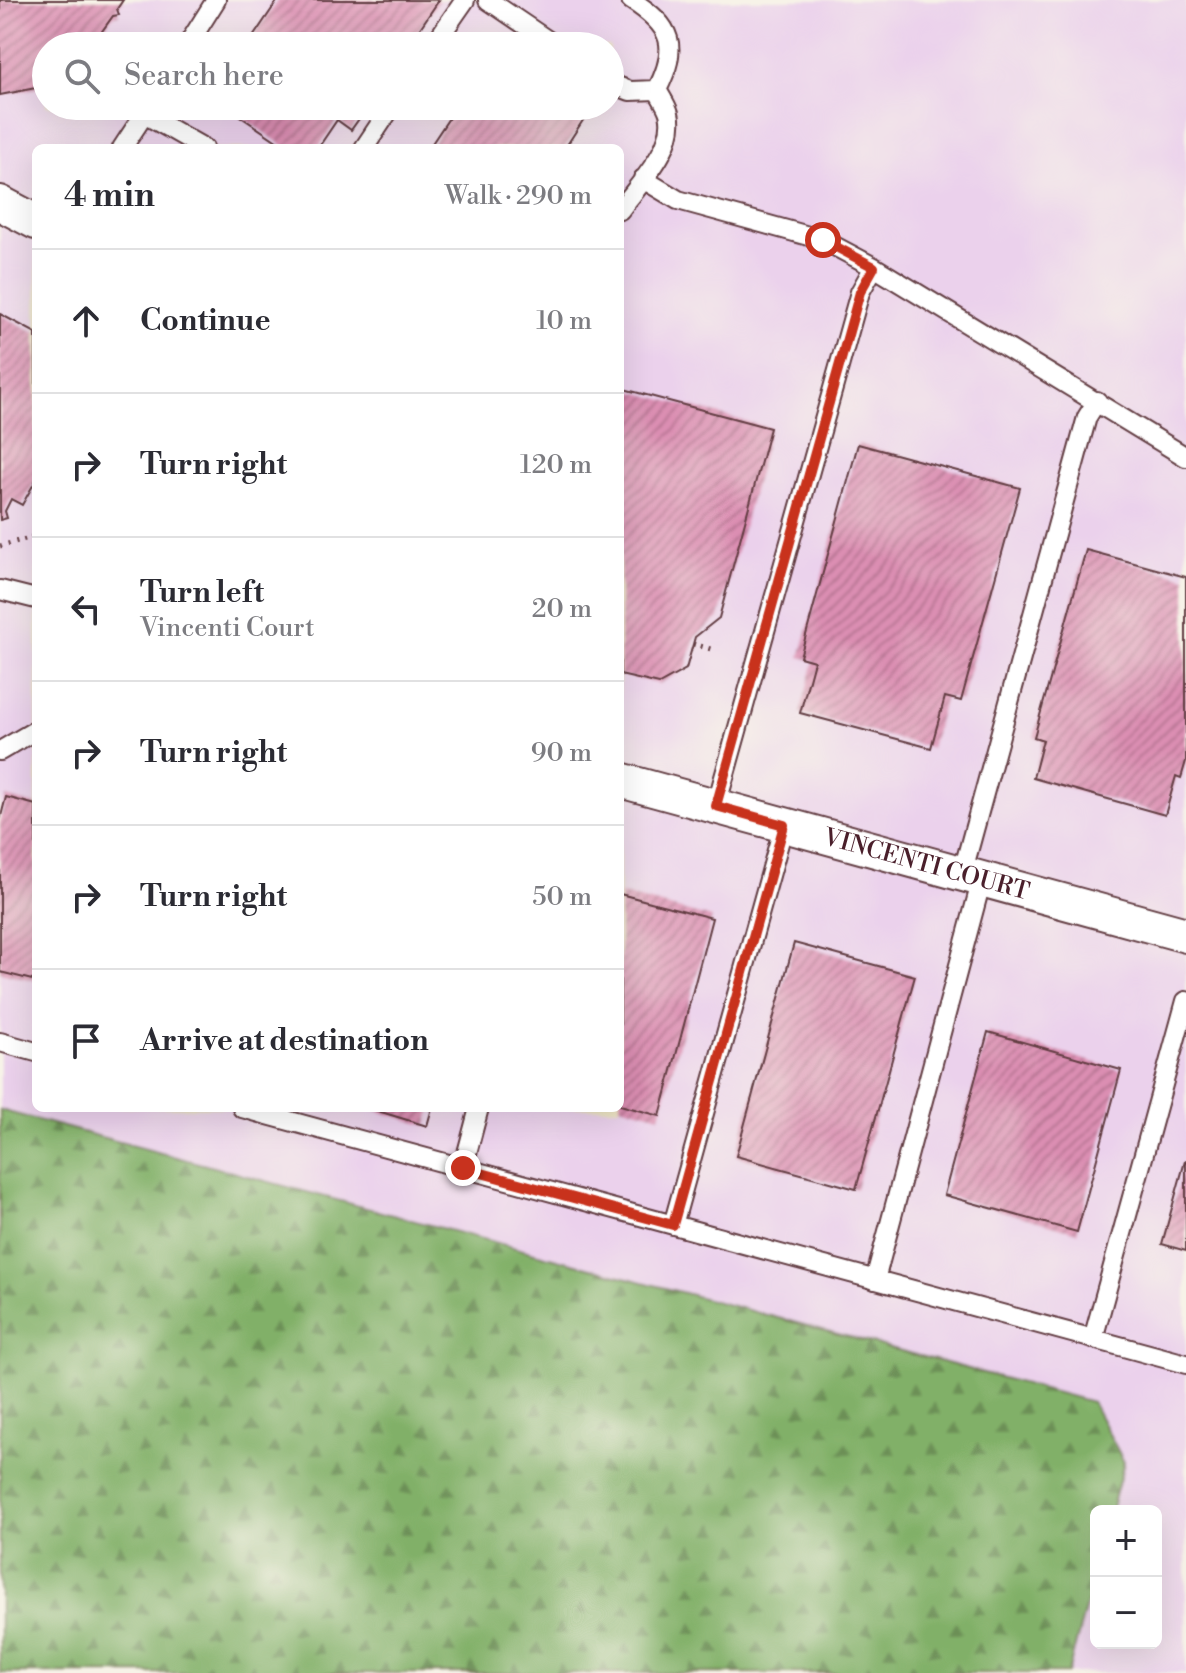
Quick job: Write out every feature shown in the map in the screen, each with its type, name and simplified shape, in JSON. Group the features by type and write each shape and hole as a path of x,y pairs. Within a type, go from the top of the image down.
{"street":[{"path":"0,203 32,220"},
{"name":"VINCENTI COURT","path":"624,781 1186,935"}],"lane":[{"path":"196,32 216,0"},
{"path":"443,32 465,0"},
{"path":"488,0 535,32"},
{"path":"631,0 652,13 669,39 669,65 657,90"},
{"path":"624,89 657,90"},
{"path":"624,205 666,142 669,113 657,90"},
{"path":"125,144 140,120"},
{"path":"162,120 198,144"},
{"path":"367,144 383,120"},
{"path":"643,179 678,200 823,240 874,267 1186,457"},
{"path":"716,806 860,292 874,267"},
{"path":"875,1280 1087,417 1097,401"},
{"path":"0,590 32,598"},
{"path":"0,751 32,732"},
{"path":"673,1225 784,825"},
{"path":"1093,1339 1186,1001"},
{"path":"0,1042 32,1051"},
{"path":"257,1112 1186,1364"},
{"path":"463,1168 478,1112"}],"path":[{"path":"0,546 32,537"},
{"path":"693,644 714,650"}],"shaded area":[{"path":"0,0 1186,0 1186,1673 0,1673"}],"green space":[{"path":"0,1110 1092,1402 1124,1462 1113,1505 1090,1505 1090,1590 1068,1673 0,1673"}],"building":[{"path":"0,0 123,0 117,9 119,15 113,16 101,32 32,32 32,89 0,95"},
{"path":"278,0 439,0 417,32 256,32"},
{"path":"246,120 337,120 321,144 281,144"},
{"path":"337,120 358,120 351,130"},
{"path":"448,120 583,120 568,144 432,144"},
{"path":"0,314 32,331 32,487 22,505 11,499 5,511 7,518 0,520"},
{"path":"624,389 770,428 719,618 695,637 686,669 659,684 624,676"},
{"path":"858,444 1020,488 961,701 945,697 931,748 800,713 814,661 800,657"},
{"path":"1086,550 1186,577 1186,761 1181,778 1176,776 1165,815 1033,778 1043,740 1034,737"},
{"path":"6,797 32,804 32,980 0,972 0,820"},
{"path":"624,895 712,918 660,1116 624,1106"},
{"path":"794,943 915,976 856,1189 736,1156"},
{"path":"988,1032 1121,1070 1077,1232 944,1195"},
{"path":"381,1112 431,1112 427,1126"},
{"path":"1186,1161 1186,1251 1162,1244"}],"route":[{"path":"463,1168 673,1225 784,825 716,806 860,292 874,267 823,240"}]}
